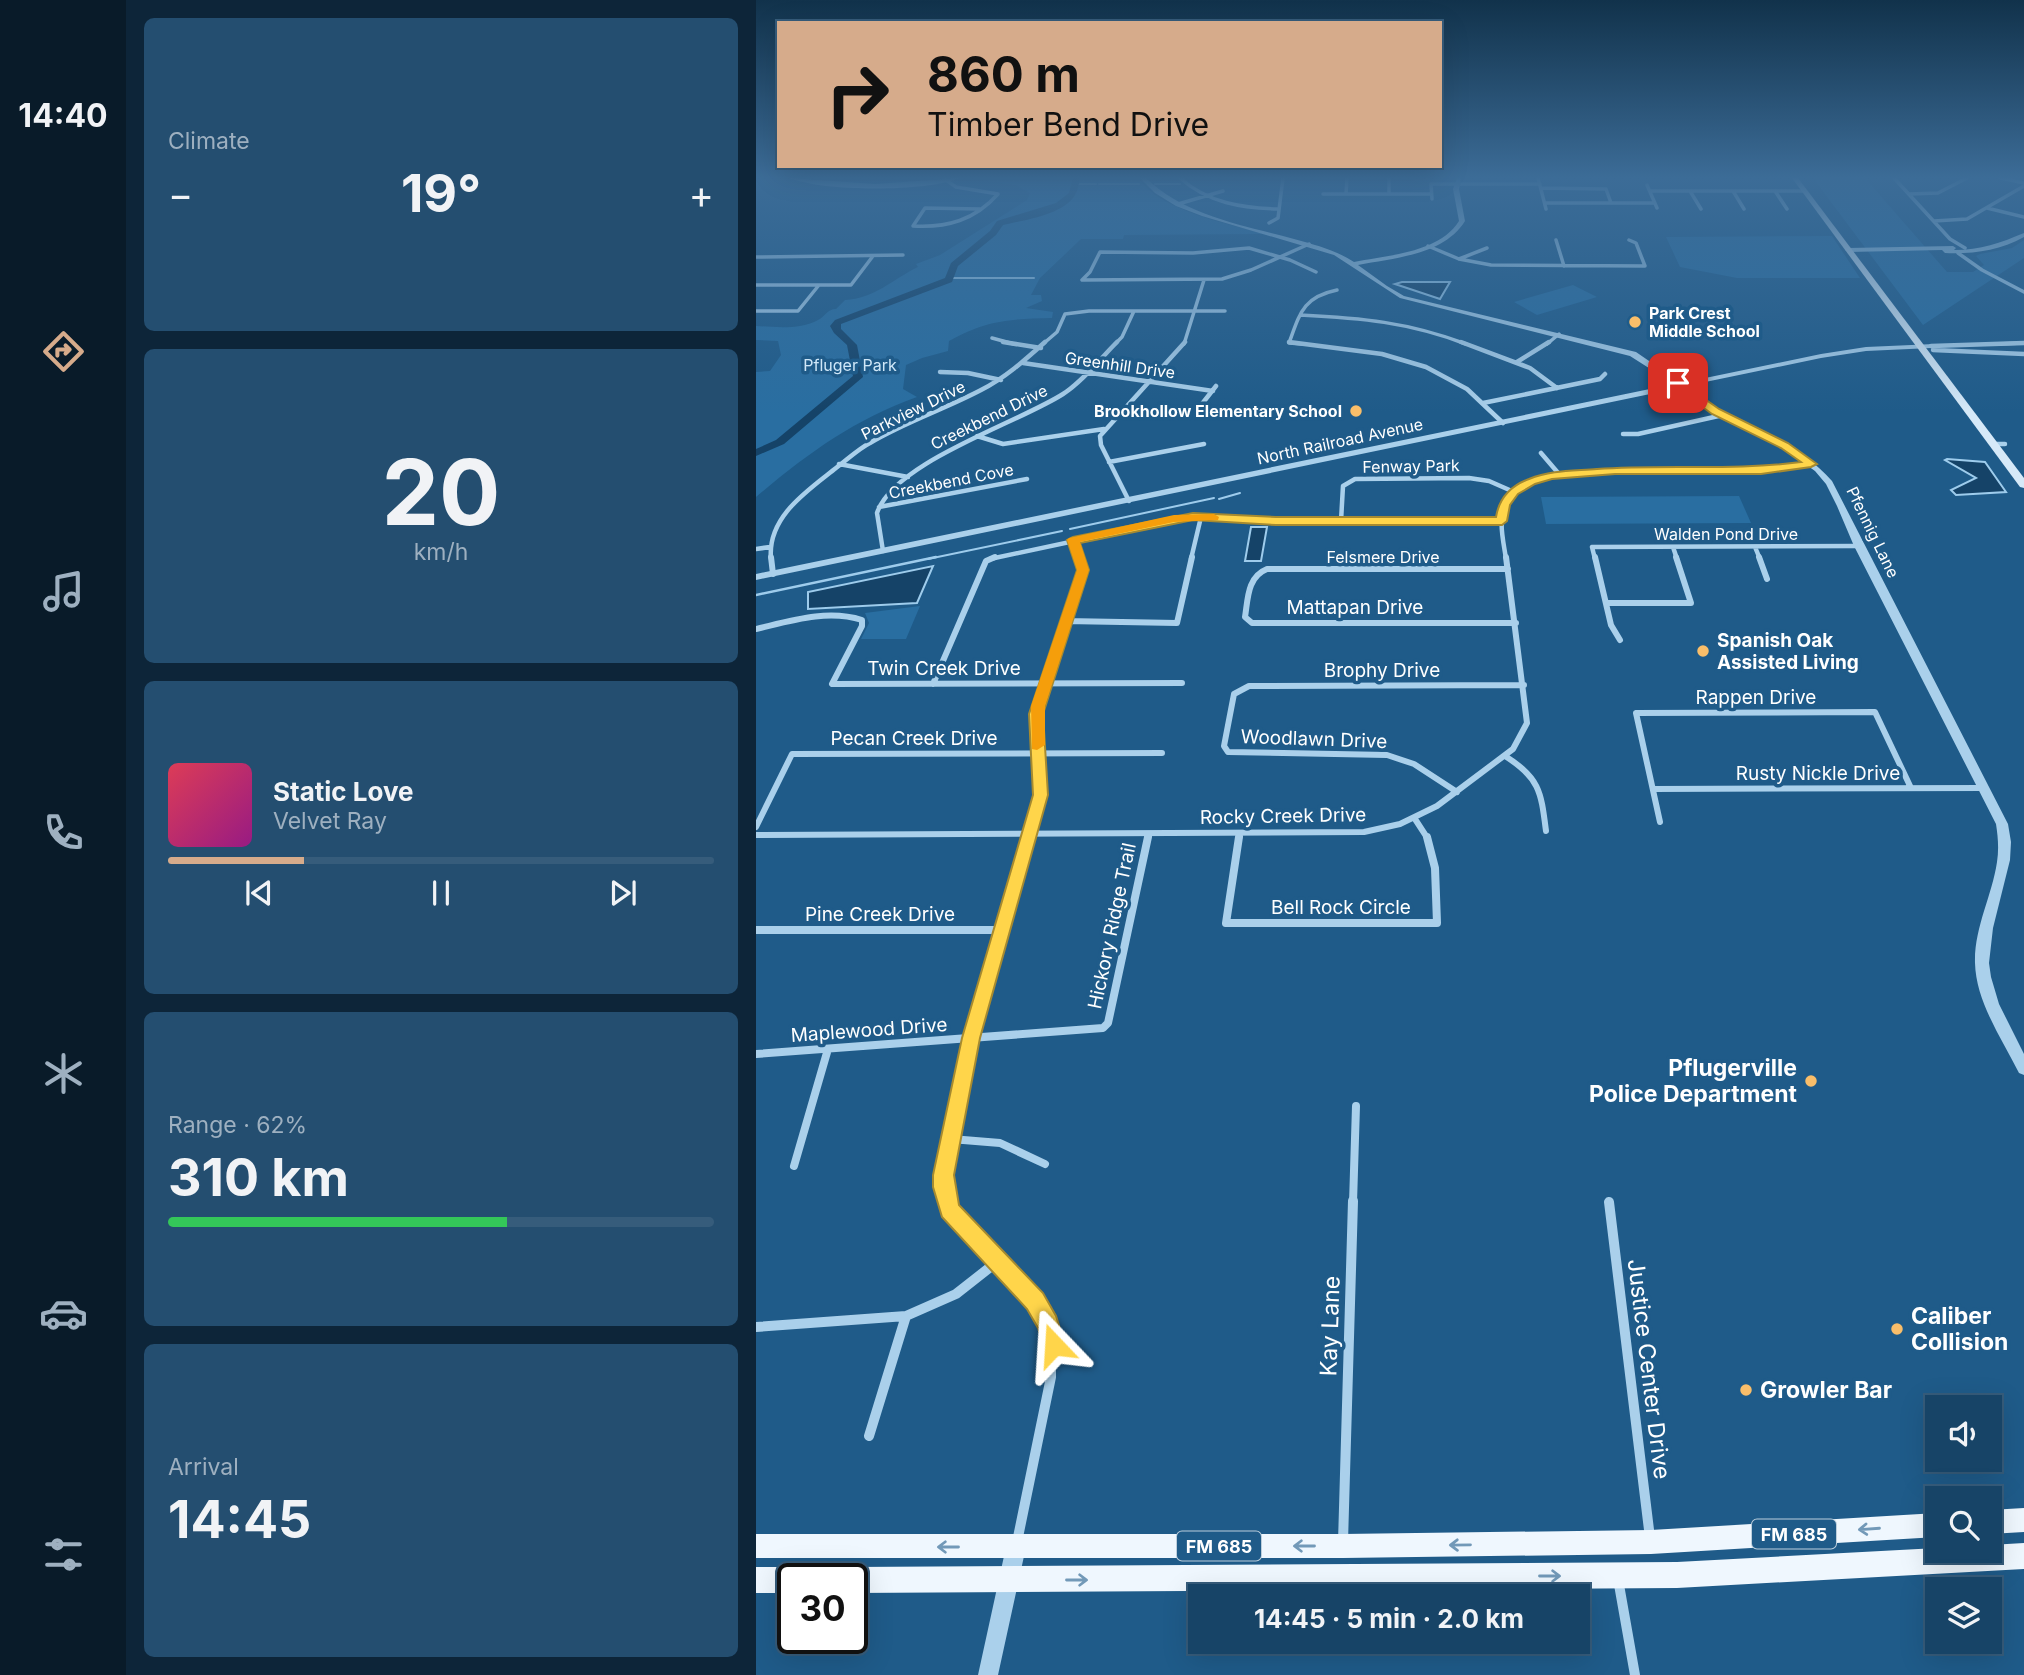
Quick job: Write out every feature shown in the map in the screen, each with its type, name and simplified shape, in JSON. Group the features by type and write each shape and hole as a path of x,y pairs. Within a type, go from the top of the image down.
{"main road":[{"path":"1857,256 2024,470"},
{"path":"1928,348 2024,485"},
{"path":"2002,1521 2024,1520"},
{"name":"FM 685","path":"756,1546 1343,1546 1651,1542 1925,1526"},
{"name":"FM 685","path":"868,1580 1618,1576 2024,1556"},
{"path":"756,1580 777,1580"}],"street":[{"path":"756,257 853,256"},
{"path":"756,285 851,285 873,256"},
{"path":"1098,256 1090,272 1082,280 1231,278 1281,257"},
{"path":"1278,256 1316,272"},
{"name":"Pfennig Lane","path":"1337,256 1355,264 1382,287 1412,301 1559,334 1633,354 1652,363 1723,415 1784,446 1811,464 1833,490 2002,824 2006,850 1999,890 1984,939 1982,966 1992,1003 2024,1069"},
{"path":"1355,264 1386,256"},
{"path":"1451,256 1501,266 1645,266 1641,256"},
{"path":"1458,259 1465,256"},
{"path":"1561,256 1564,266"},
{"path":"1967,256 1978,267 2024,292"},
{"path":"1968,256 1978,267"},
{"path":"1129,500 1100,441 1104,429 1185,343 1204,280"},
{"path":"756,311 798,311 819,285"},
{"path":"1337,290 1313,297 1305,303 1289,343 1357,348 1390,355 1456,382 1503,423"},
{"path":"1134,311 1225,311"},
{"name":"Parkview Drive","path":"770,547 776,527 790,507 839,464 876,439 1001,380 1058,332 1065,314 1134,311"},
{"name":"Creekbend Drive","path":"878,507 890,492 937,456 1043,406 1066,392 1122,337 1134,311"},
{"path":"1300,315 1402,324 1448,336 1535,370 1557,388"},
{"path":"1517,362 1541,349 1559,334"},
{"path":"992,338 1041,348"},
{"path":"1928,348 2024,343"},
{"path":"1928,348 2024,354"},
{"name":"North Railroad Avenue","path":"756,578 1844,352 1928,348"},
{"name":"Greenhill Drive","path":"1023,363 1214,389 1198,409"},
{"path":"940,372 968,373 1001,380"},
{"path":"1483,403 1600,379 1605,374"},
{"path":"1623,434 1638,434 1723,415"},
{"path":"977,436 1003,444 1104,429"},
{"path":"1109,462 1204,444"},
{"path":"1993,444 2004,444"},
{"path":"1541,453 1559,474"},
{"path":"839,464 908,477"},
{"path":"1514,492 1531,482 1559,474 1615,471 1761,471 1811,464"},
{"name":"Fenway Park","path":"1341,521 1343,486 1355,479 1469,478 1489,481 1514,492"},
{"name":"Creekbend Cove","path":"878,507 1027,479"},
{"name":"Rocky Creek Drive","path":"756,835 1364,832 1415,819 1505,756 1518,742 1527,723 1502,521 1504,504 1514,492"},
{"path":"878,507 883,551"},
{"path":"933,684 986,561 992,558 1174,519 1201,517 1341,521 1502,521"},
{"path":"1066,621 1177,622 1201,517"},
{"path":"988,1675 1051,1377 1054,1345 1048,1324 1035,1301 950,1210 943,1187 971,1038 1041,795 1036,714 1083,570 1073,540"},
{"name":"Walden Pond Drive","path":"1605,603 1592,547 1859,546"},
{"path":"756,549 770,547 773,574"},
{"path":"1620,640 1611,625 1605,603 1691,603 1673,547"},
{"path":"1755,547 1767,579"},
{"name":"Felsmere Drive","path":"1258,571 1508,569"},
{"name":"Mattapan Drive","path":"1258,571 1253,576 1245,617 1252,623 1516,623"},
{"name":"Twin Creek Drive","path":"756,629 818,617 854,617 862,620 862,626 832,684 1182,683"},
{"name":"Brophy Drive","path":"1241,688 1524,685"},
{"name":"Woodlawn Drive","path":"1241,688 1234,694 1224,746 1228,752 1387,755 1414,764 1457,792"},
{"name":"Rappen Drive","path":"1653,789 1636,713 1875,712 1911,788"},
{"name":"Pecan Creek Drive","path":"756,827 792,754 1162,753"},
{"path":"1505,756 1524,767 1538,783 1546,831"},
{"name":"Rusty Nickle Drive","path":"1653,789 1984,788"},
{"path":"1653,789 1660,822"},
{"name":"Bell Rock Circle","path":"1240,833 1226,923 1437,923 1431,839 1415,819"},
{"name":"Hickory Ridge Trail","path":"1108,1023 1147,835"},
{"name":"Pine Creek Drive","path":"756,930 1003,930"},
{"name":"Maplewood Drive","path":"756,1054 1103,1028 1108,1023"},
{"path":"794,1166 828,1049"},
{"name":"Kay Lane","path":"1343,1546 1356,1106"},
{"path":"951,1139 997,1140 1022,1150 1045,1164"},
{"name":"Justice Center Drive","path":"1609,1202 1651,1542"},
{"path":"756,1327 906,1316 926,1311 962,1293 998,1261"},
{"path":"869,1436 906,1316"},
{"path":"1618,1576 1635,1675"}],"green space":[{"name":"Pfluger Park","path":"937,256 1063,256 1040,278 1031,295 1041,295 1042,301 1026,308 1053,312 1052,318 1011,320 987,325 949,341 948,351 906,365 903,389 917,397 851,427 794,466 756,497 756,372 770,371 781,355 778,341 756,340 756,326 796,327 811,323 836,309 845,300 874,292 918,267 916,264"},
{"path":"1675,256 1845,256 1860,278 1737,278 1680,267"},
{"path":"1871,256 1933,256 1947,272 1973,272 1984,265 1976,256 2024,256 2024,258 1923,325"},
{"path":"1573,285 1597,297 1537,315 1514,302"},
{"path":"1739,496 1751,523 1546,524 1541,497"},
{"path":"920,606 906,639 861,639 869,623 865,613"}],"shaded area":[{"path":"1450,282 1440,299 1395,284"},
{"path":"1945,460 1985,462 2006,492 1956,495 1951,490 1976,478"},
{"path":"1251,527 1267,527 1261,561 1245,561"},
{"path":"933,566 917,603 808,609 808,592"}],"waterway":[{"path":"756,453 780,442 858,377 854,350 849,340 837,331 835,326 838,322 949,280 954,265 965,256"},
{"path":"952,278 1034,278"},
{"path":"1219,499 1240,493"},
{"path":"1070,529 1214,498"},
{"path":"928,559 1062,531"},
{"path":"756,595 936,557"}],"slow traffic":[{"path":"1037,745 1038,706 1083,570 1073,540 1174,519 1214,517"}],"place":[{"name":"Park Crest Middle School","path":"1635,322"},
{"name":"Brookhollow Elementary School","path":"1356,411"},
{"name":"Spanish Oak Assisted Living","path":"1703,651"},
{"name":"Pflugerville Police Department","path":"1811,1081"},
{"name":"Caliber Collision","path":"1897,1329"},
{"name":"Growler Bar","path":"1746,1390"}],"route":[{"path":"1054,1345 1048,1324 1035,1301 956,1220 943,1187 971,1038 1041,795 1036,714 1083,570 1073,540 1193,517 1276,521 1502,521 1504,504 1514,492 1522,486 1551,475 1615,471 1761,471 1811,464 1784,446 1716,411 1678,383"}]}
